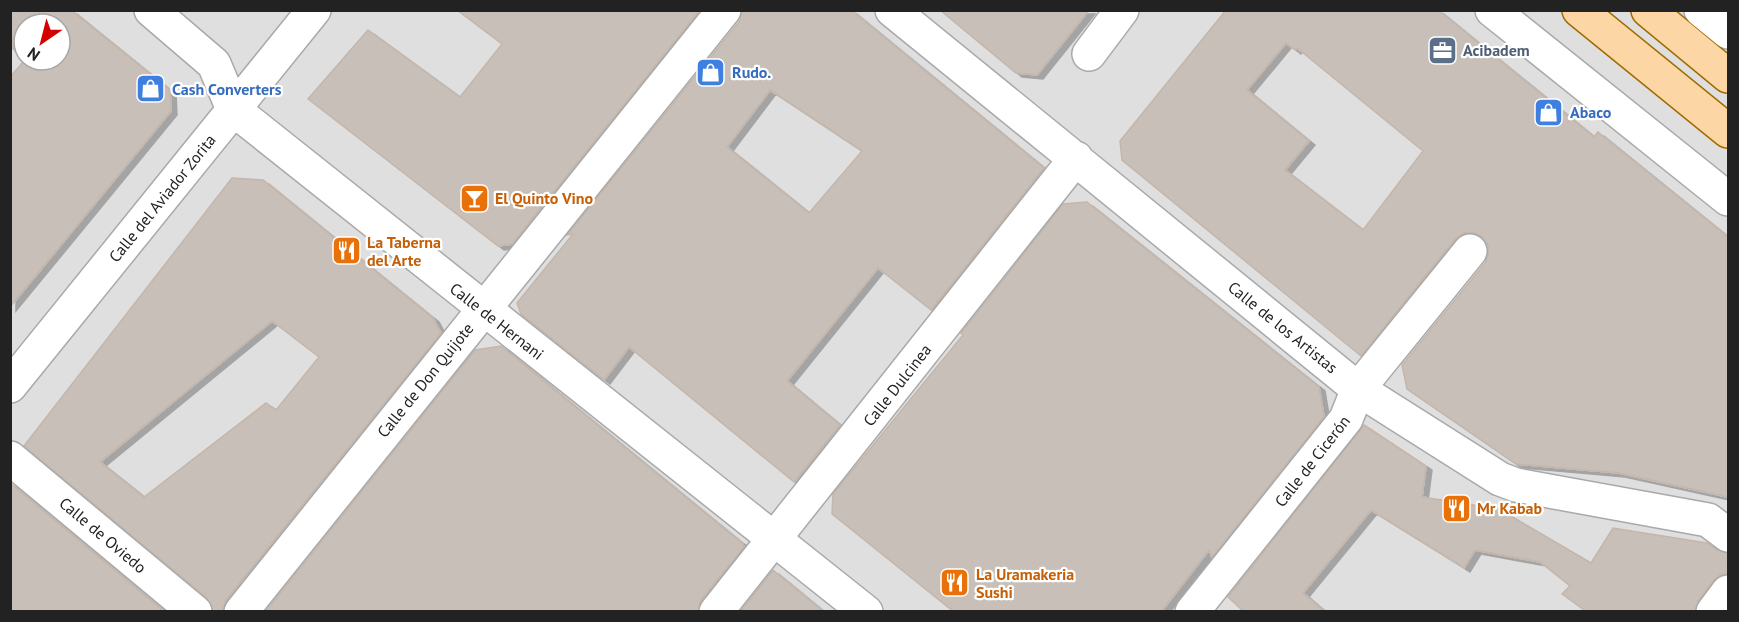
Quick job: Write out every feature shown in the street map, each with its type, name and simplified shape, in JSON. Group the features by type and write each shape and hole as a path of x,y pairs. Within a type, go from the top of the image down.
{"main road":[{"path":"1579,10 1728,131"},
{"path":"1648,10 1728,76"}],"street":[{"name":"Calle de Hernani","path":"152,10 214,64 233,109 866,612"},
{"name":"Calle del Aviador Zorita","path":"10,386 314,10"},
{"name":"Calle de Don Quijote","path":"241,612 724,10"},
{"name":"Calle de los Artistas","path":"892,10 1358,389 1507,483 1708,520 1728,535"},
{"path":"1089,54 1122,10"},
{"path":"1492,10 1728,199"},
{"path":"1521,10 1728,176"},
{"path":"1701,10 1728,32"},
{"name":"Calle Dulcinea","path":"716,612 1076,158"},
{"name":"Calle de Cicerón","path":"1205,607 1346,418 1358,389 1470,251"},
{"name":"Calle de Oviedo","path":"10,458 195,612"},
{"path":"1713,612 1728,592"}],"shaded area":[{"path":"11,11 1728,11 1728,611 11,611"}],"building":[{"path":"10,10 71,10 170,90 171,111 10,307 10,77 14,72 72,72 72,12 12,12 11,47"},
{"path":"457,10 700,10 512,244 498,246 308,99 368,30 460,97 502,44"},
{"path":"742,10 851,10 1044,168 931,310 878,268 787,381 840,425 794,482 629,347 604,380 521,314 517,303 573,234 567,235 739,22","holes":["770,90 862,151 809,213 727,147"]},
{"path":"940,10 1089,10 1037,75 1016,73"},
{"path":"1226,10 1438,10 1594,137 1598,132 1728,237 1728,497 1619,473 1516,464 1407,389 1402,365 1485,263 1488,245 1481,236 1464,233 1455,239 1361,356 1122,160 1120,141","holes":["1286,43 1295,50 1297,48 1423,151 1363,230 1285,170 1309,141 1247,90"]},
{"path":"232,178 263,180 433,318 441,333 226,600 223,612 213,612 207,598 24,446","holes":["272,321 319,357 276,410 266,403 144,497 100,462"]},
{"path":"1087,202 1319,387 1324,417 1212,557 1209,550 1161,612 954,612 832,514 833,494 963,335 961,333 1063,204"},
{"path":"501,346 743,544 744,547 701,600 698,612 265,612 475,350"},
{"path":"1364,425 1426,466 1422,497 1499,509 1591,563 1613,528 1707,543 1717,550 1728,553 1728,574 1720,575 1713,581 1698,601 1695,612 1587,612 1562,594 1570,586 1540,562 1475,550 1464,568 1371,510 1303,593 1325,612 1244,612 1228,597"},
{"path":"10,483 165,612 10,612"},
{"path":"773,570 824,612 740,612"}],"place":[{"name":"Acibadem","path":"1442,50"},
{"name":"Rudo.","path":"711,72"},
{"name":"Cash Converters","path":"151,89"},
{"name":"Abaco","path":"1549,112"},
{"name":"El Quinto Vino","path":"474,198"},
{"name":"La Taberna del Arte","path":"346,251"},
{"name":"Mr Kabab","path":"1456,508"},
{"name":"La Uramakeria Sushi","path":"955,583"}]}
